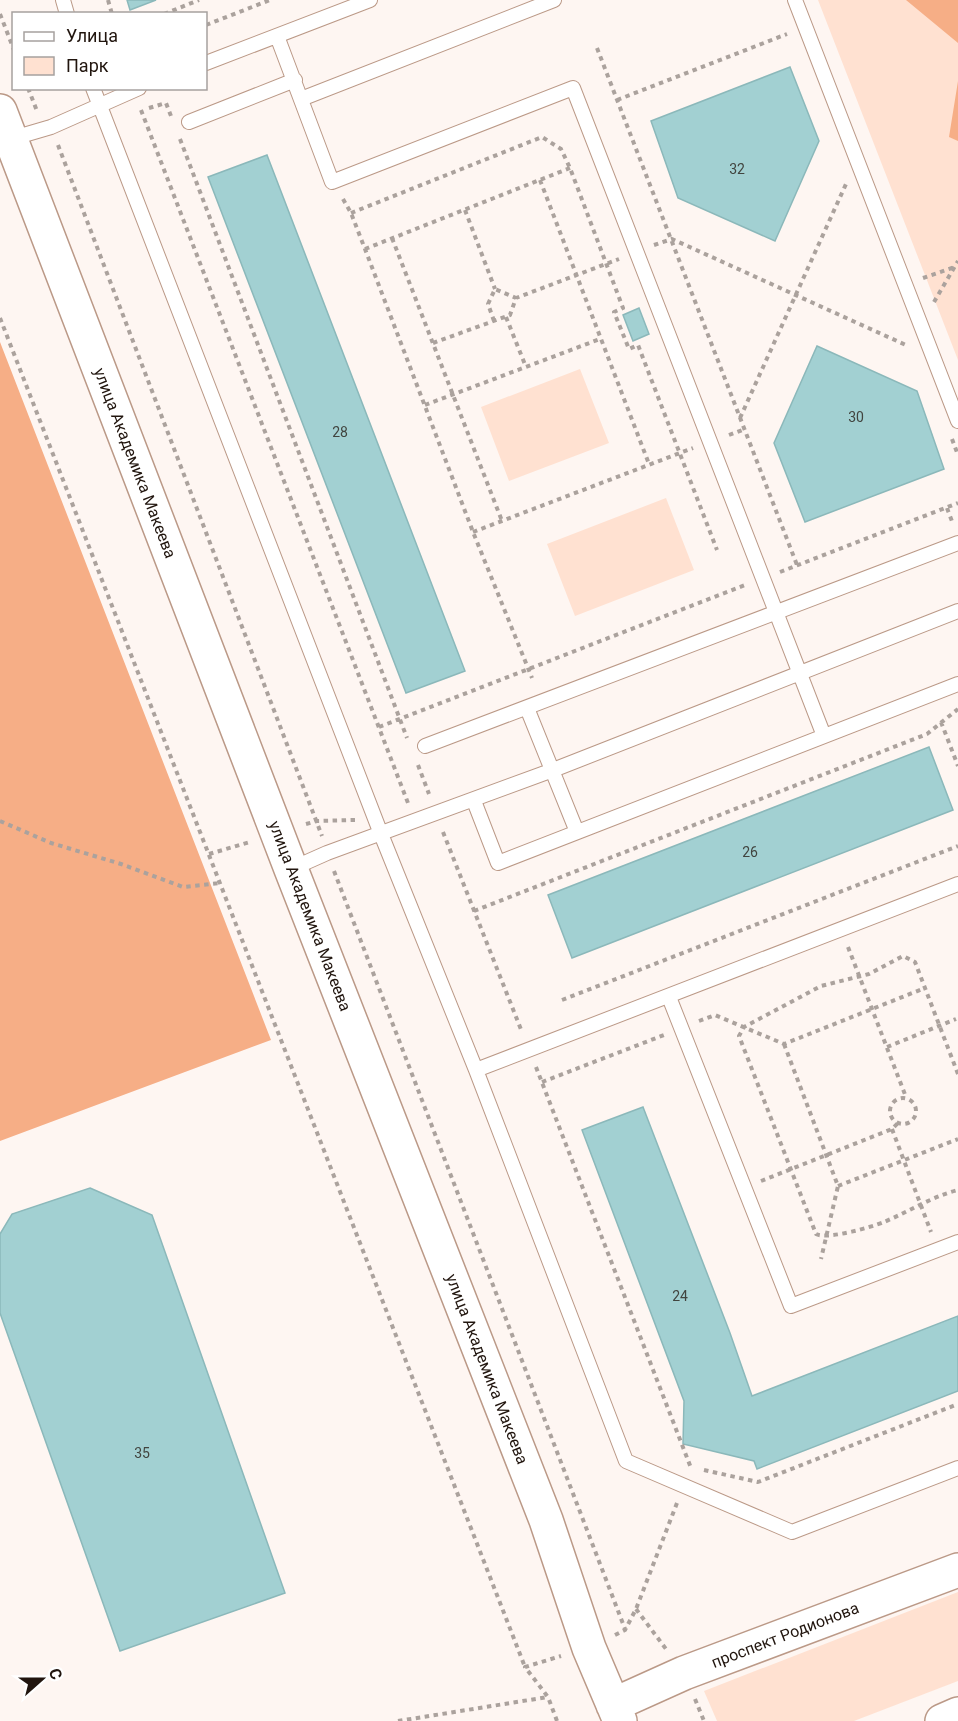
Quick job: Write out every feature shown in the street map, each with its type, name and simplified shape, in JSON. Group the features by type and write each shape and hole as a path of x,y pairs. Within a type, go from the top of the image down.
{"street":[{"name":"улица Академика Макеева","path":"5,125 291,868 546,1520 589,1648 616,1713"},
{"name":"проспект Родионова","path":"616,1713 684,1673 958,1570"},
{"path":"942,1721 958,1714"}],"lane":[{"path":"207,63 370,0"},
{"path":"301,99 554,0"},
{"path":"795,0 958,421"},
{"path":"277,36 332,182 573,88 824,736"},
{"path":"189,122 295,80"},
{"path":"94,90 626,1461 792,1532 958,1468"},
{"path":"5,125 51,127 134,90"},
{"path":"425,746 958,543"},
{"path":"291,868 474,801 958,611"},
{"path":"474,801 498,863 958,684"},
{"path":"527,708 578,832"},
{"path":"476,1070 958,884"},
{"path":"669,997 791,1306 958,1242"}],"path":[{"path":"170,12 199,0"},
{"path":"207,25 270,0"},
{"path":"0,14 12,45"},
{"path":"617,100 794,31"},
{"path":"597,48 797,565"},
{"path":"141,110 409,806 375,819 317,821 209,854"},
{"path":"351,213 542,137 561,149 623,308 614,312 629,349 638,345 717,550"},
{"path":"365,249 570,168"},
{"path":"740,418 850,176"},
{"path":"540,180 649,464"},
{"path":"332,182 351,213 473,532 532,678"},
{"path":"465,210 495,289 488,304 494,321"},
{"path":"392,238 502,521"},
{"path":"930,307 958,261"},
{"path":"920,279 955,267"},
{"path":"495,289 516,298"},
{"path":"506,317 526,367"},
{"path":"0,318 525,1667"},
{"path":"425,405 600,339"},
{"path":"473,532 745,429"},
{"path":"379,727 958,503"},
{"path":"474,911 927,734 958,709"},
{"path":"941,723 958,766"},
{"path":"0,821 51,843 121,864 183,887 220,883"},
{"path":"562,1000 958,846"},
{"path":"841,929 906,1097 914,1103 915,1117 907,1124 898,1123 891,1116 890,1106 896,1098 906,1097"},
{"path":"958,1074 915,962 903,956 869,974 821,986 744,1027 740,1036 816,1234 827,1237 883,1223 940,1194 958,1190"},
{"path":"542,1082 715,1015 784,1044 925,988"},
{"path":"886,1047 956,1019"},
{"path":"784,1044 838,1186 821,1259"},
{"path":"744,1187 892,1129 898,1123"},
{"path":"892,1129 938,1250"},
{"path":"838,1186 958,1139"},
{"path":"691,1467 758,1482 958,1404"},
{"path":"398,1721 548,1697"}],"green space":[{"path":"818,0 958,0 958,360"},
{"path":"580,369 609,443 509,481 481,407"},
{"path":"666,498 694,570 575,616 547,544"},
{"path":"958,1592 958,1681 854,1721 717,1721 704,1691"}],"shaded area":[{"path":"906,0 958,0 958,43"},
{"path":"958,81 958,141 949,137"},
{"path":"0,342 271,1040 0,1141"}],"building":[{"path":"127,0 156,0 130,10"},
{"path":"790,67 819,141 775,241 678,198 651,121"},
{"path":"267,155 465,671 406,693 208,177"},
{"path":"639,308 649,334 633,341 623,315"},
{"path":"817,346 917,391 944,469 805,522 774,443"},
{"path":"929,747 953,810 572,958 548,895"},
{"path":"643,1107 752,1396 958,1316 958,1391 757,1469 754,1461 683,1444 684,1401 582,1130"},
{"path":"90,1188 152,1215 285,1593 120,1651 0,1313 0,1234 12,1214"}]}
